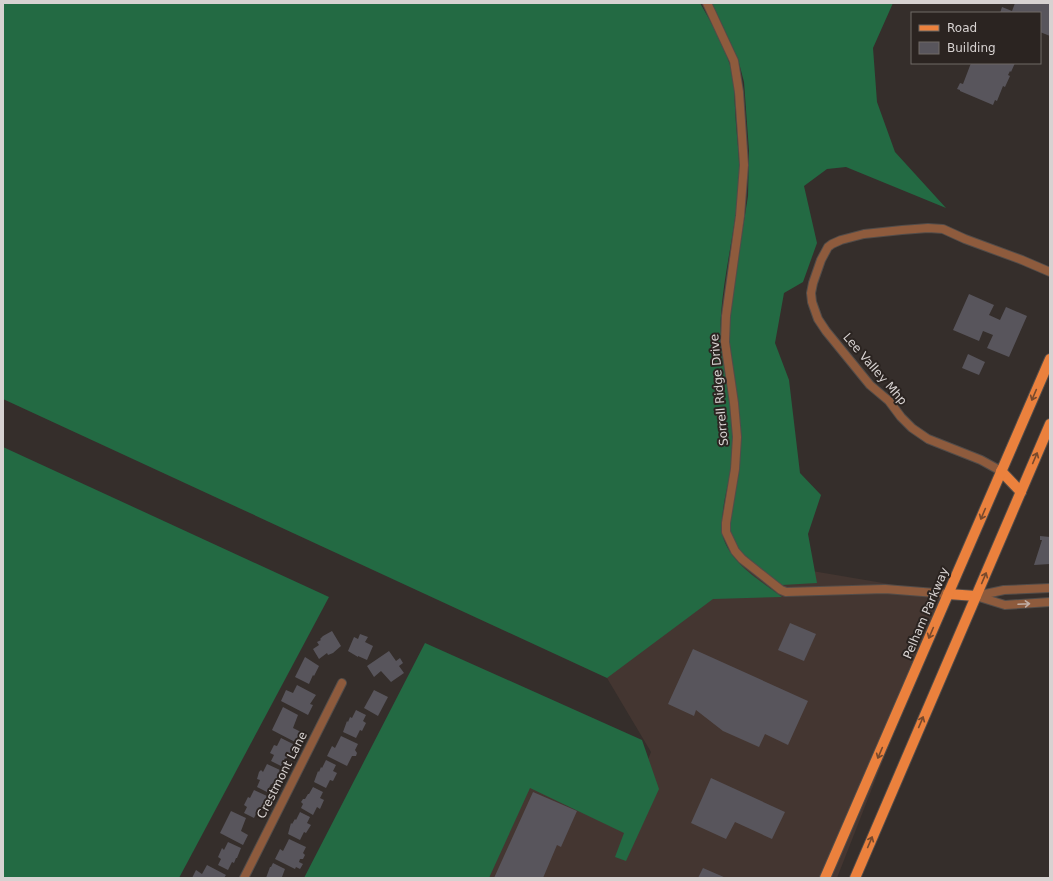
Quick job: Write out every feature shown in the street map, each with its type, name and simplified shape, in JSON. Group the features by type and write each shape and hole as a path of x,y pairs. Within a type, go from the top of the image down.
{"main road":[{"name":"Pelham Parkway","path":"825,878 1050,359"},
{"path":"855,878 1050,424"},
{"path":"1001,471 1021,492"},
{"path":"948,594 976,596"}],"street":[{"name":"Sorrell Ridge Drive","path":"707,3 735,68 739,92 744,165 740,216 726,316 725,342 734,403 737,437 735,469 726,522 726,532 729,541 734,551 742,559 781,590 786,592 885,589 948,594"},
{"name":"Lee Valley Mhp","path":"1001,471 970,455 928,439 912,428 901,417 889,400 870,385 822,325 816,315 812,302 811,293 813,284 821,260 828,247 832,244 864,234 928,228 943,229 1050,272"},
{"path":"976,596 1004,590 1050,588"},
{"path":"976,596 1005,605 1050,602"},
{"name":"Crestmont Lane","path":"244,878 342,683"}],"shaded area":[{"path":"695,551 948,594 837,878 474,878 521,775 625,818 651,752 607,678"}],"green space":[{"path":"3,3 700,3 720,41 732,72 739,162 739,184 736,210 724,284 721,314 722,347 734,443 732,464 724,504 722,534 727,547 740,564 782,597 713,599 607,678 3,399"},
{"path":"712,3 893,3 873,48 877,102 895,152 946,208 846,167 827,169 804,186 817,243 803,282 784,293 775,343 789,380 800,473 821,495 808,534 817,583 782,585 754,565 738,550 730,534 730,511 738,474 741,447 730,346 729,316 748,196 749,151 744,82 738,59"},
{"path":"3,447 329,597 179,878 3,878"},
{"path":"425,643 642,740 659,789 626,861 615,857 624,833 530,788 489,878 304,878"}],"building":[{"path":"1015,3 1050,3 1050,36 1041,32 1041,12 1000,12 1002,7 1012,11"},
{"path":"971,64 1015,64 1008,75 1010,76 1005,87 1003,86 997,101 995,100 993,105 957,89 960,83 963,84"},
{"path":"969,294 994,305 989,315 1000,320 1006,307 1027,316 1009,357 987,348 993,335 983,331 979,341 953,330"},
{"path":"968,354 985,362 979,375 962,368"},
{"path":"1040,536 1050,537 1050,564 1034,565 1042,540 1040,540"},
{"path":"790,623 816,634 804,661 778,650"},
{"path":"332,631 341,646 333,653 328,655 327,653 319,659 313,649 319,645 317,642 321,640 320,639 323,636"},
{"path":"360,634 368,637 365,642 373,646 367,660 348,651 354,637 358,639"},
{"path":"693,649 808,701 788,745 765,734 759,747 723,731 696,710 694,716 668,704"},
{"path":"389,651 396,661 400,658 403,663 399,666 404,673 391,682 381,671 374,677 367,666"},
{"path":"305,657 319,666 309,684 295,677"},
{"path":"297,685 316,695 310,704 313,705 308,715 281,701 286,690 293,693"},
{"path":"374,690 388,697 378,716 364,708"},
{"path":"283,707 298,715 293,728 301,732 295,742 272,730"},
{"path":"356,710 366,715 363,721 366,723 356,738 343,732 347,721 348,722 350,717 352,718"},
{"path":"341,736 358,744 355,750 357,753 356,756 352,756 347,766 327,756 332,746 335,748"},
{"path":"281,738 293,744 290,755 289,754 286,759 285,758 281,766 271,761 274,755 270,753 274,745 277,746"},
{"path":"326,760 336,765 333,771 337,773 333,781 330,780 326,788 314,782 318,771 319,772 321,767 322,768"},
{"path":"267,764 280,770 276,780 273,785 271,784 267,792 257,787 260,780 257,779 259,772 261,770 263,772"},
{"path":"711,778 785,812 772,839 735,822 726,839 691,823"},
{"path":"313,787 323,792 320,798 324,800 320,809 317,807 313,815 301,808 303,804 301,802 309,794"},
{"path":"254,790 267,796 263,807 262,806 259,811 258,810 254,818 244,813 247,807 244,805"},
{"path":"533,792 577,811 561,847 557,845 543,878 494,878"},
{"path":"231,811 246,818 241,831 248,835 243,845 220,833"},
{"path":"300,812 310,817 307,823 311,825 306,833 304,832 300,840 288,834 291,823 292,824 295,819 296,820"},
{"path":"289,839 306,847 303,853 305,855 299,862 303,864 300,869 296,867 295,869 275,859 280,849 283,851"},
{"path":"228,842 241,848 237,858 234,863 232,862 228,870 218,865 221,859 218,857 222,848 224,850"},
{"path":"273,863 285,869 282,877 284,878 266,878"},
{"path":"207,865 226,875 224,878 192,878 196,870 202,874"},
{"path":"703,868 726,878 698,878"}]}
